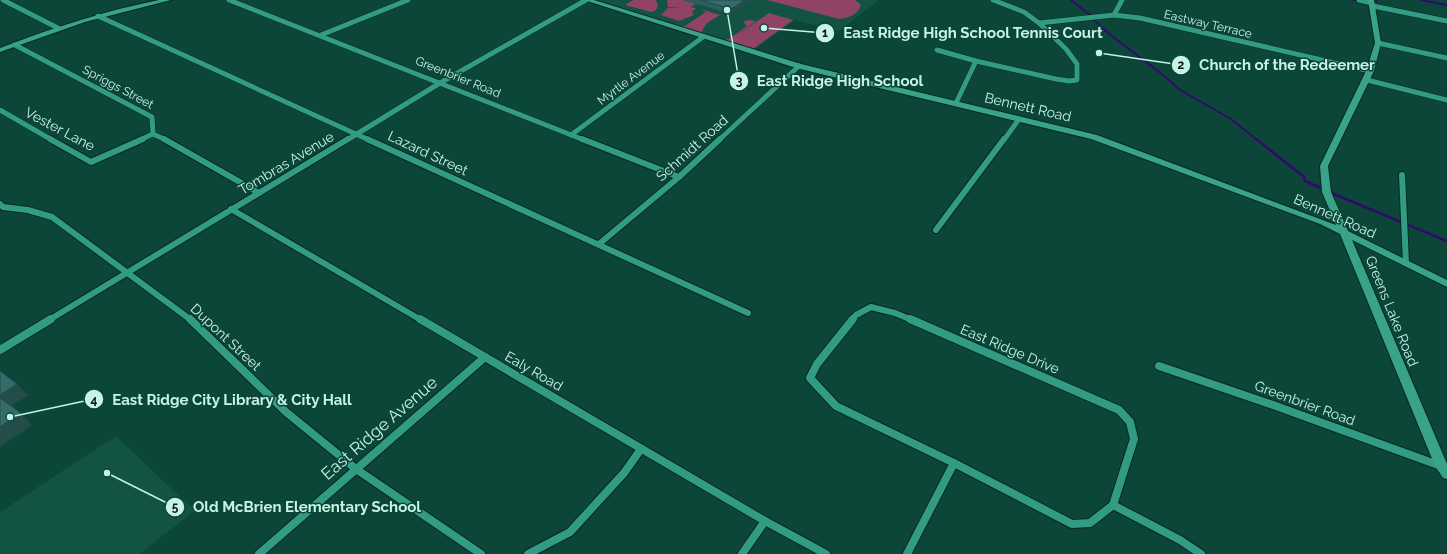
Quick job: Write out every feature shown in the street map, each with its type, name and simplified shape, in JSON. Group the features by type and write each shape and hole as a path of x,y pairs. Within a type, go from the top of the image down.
{"street":[{"path":"3,0 58,28"},
{"path":"0,50 58,28 98,16 153,1 168,0"},
{"name":"Greenbrier Road","path":"229,0 678,177"},
{"path":"321,35 405,0"},
{"name":"Bennett Road","path":"587,0 799,66 1101,139 1323,222 1447,284"},
{"name":"Tombras Avenue","path":"0,350 440,83 587,0"},
{"path":"937,50 976,61 1056,79 1069,81 1077,80 1077,64 1066,49 1039,23 1024,12 993,0"},
{"path":"1114,15 1122,0"},
{"path":"1360,0 1447,21"},
{"name":"Greens Lake Road","path":"1372,3 1378,42 1370,71 1367,80 1324,166 1323,180 1328,199 1344,232 1444,470"},
{"name":"Eastway Terrace","path":"1039,23 1114,15 1140,18 1370,71"},
{"name":"Lazard Street","path":"98,16 748,313"},
{"name":"Myrtle Avenue","path":"571,135 703,37"},
{"path":"1378,42 1447,58"},
{"name":"Spriggs Street","path":"14,45 152,117 152,134"},
{"path":"956,103 976,61"},
{"name":"Schmidt Road","path":"599,244 678,177 799,66"},
{"path":"1367,80 1447,100"},
{"name":"Vester Lane","path":"0,110 90,162 152,134"},
{"path":"936,230 1019,119"},
{"path":"152,134 160,136 259,193"},
{"path":"1402,175 1406,263"},
{"name":"Dupont Street","path":"0,204 3,207 28,210 52,217 129,273 184,314 286,412 356,469 481,554"},
{"name":"Ealy Road","path":"231,209 765,522 826,554"},
{"name":"East Ridge Drive","path":"871,307 895,314 1119,410 1130,422 1134,439 1113,505 1090,523 1072,524 954,463 836,406 810,378 817,364 856,314 871,307"},
{"name":"East Ridge Avenue","path":"259,554 484,357"},
{"name":"Greenbrier Road","path":"1159,366 1274,405 1444,470"},
{"path":"528,554 570,532 624,473 642,449"},
{"path":"907,554 954,463"},
{"path":"1113,505 1180,540 1201,554"},
{"path":"742,554 765,522"}],"shaded area":[{"path":"594,0 879,0 839,31 795,20 754,50"},
{"path":"633,0 656,0 658,6 655,11 651,12 625,5"},
{"path":"667,0 683,0 696,4 690,7 696,8 692,12 694,15 679,21 661,15 668,8 682,7 668,7"},
{"path":"767,0 855,0 861,5 855,14 839,19"},
{"path":"701,9 720,15 711,20 700,33 681,28 706,12"},
{"path":"769,13 793,20 753,49 722,40 729,39 747,26 743,22 748,20 756,21 736,36"},
{"path":"116,436 195,511 139,554 0,554 0,512"}],"building":[{"path":"700,0 745,0 731,9"},
{"path":"0,371 17,384 0,395"},
{"path":"0,398 21,413 0,427"}],"waterway":[{"path":"1071,0 1090,15"},
{"path":"1353,0 1359,1"},
{"path":"1421,0 1447,5"},
{"path":"1094,20 1108,33 1162,74 1180,90 1231,119 1257,140"},
{"path":"1256,139 1304,177 1305,181 1325,190"},
{"path":"1329,192 1447,241"}],"place":[{"name":"East Ridge High School","path":"727,10"},
{"name":"East Ridge High School Tennis Court","path":"764,28"},
{"name":"Church of the Redeemer","path":"1099,53"},
{"name":"East Ridge City Library & City Hall","path":"10,417"},
{"name":"Old McBrien Elementary School","path":"107,473"}]}
